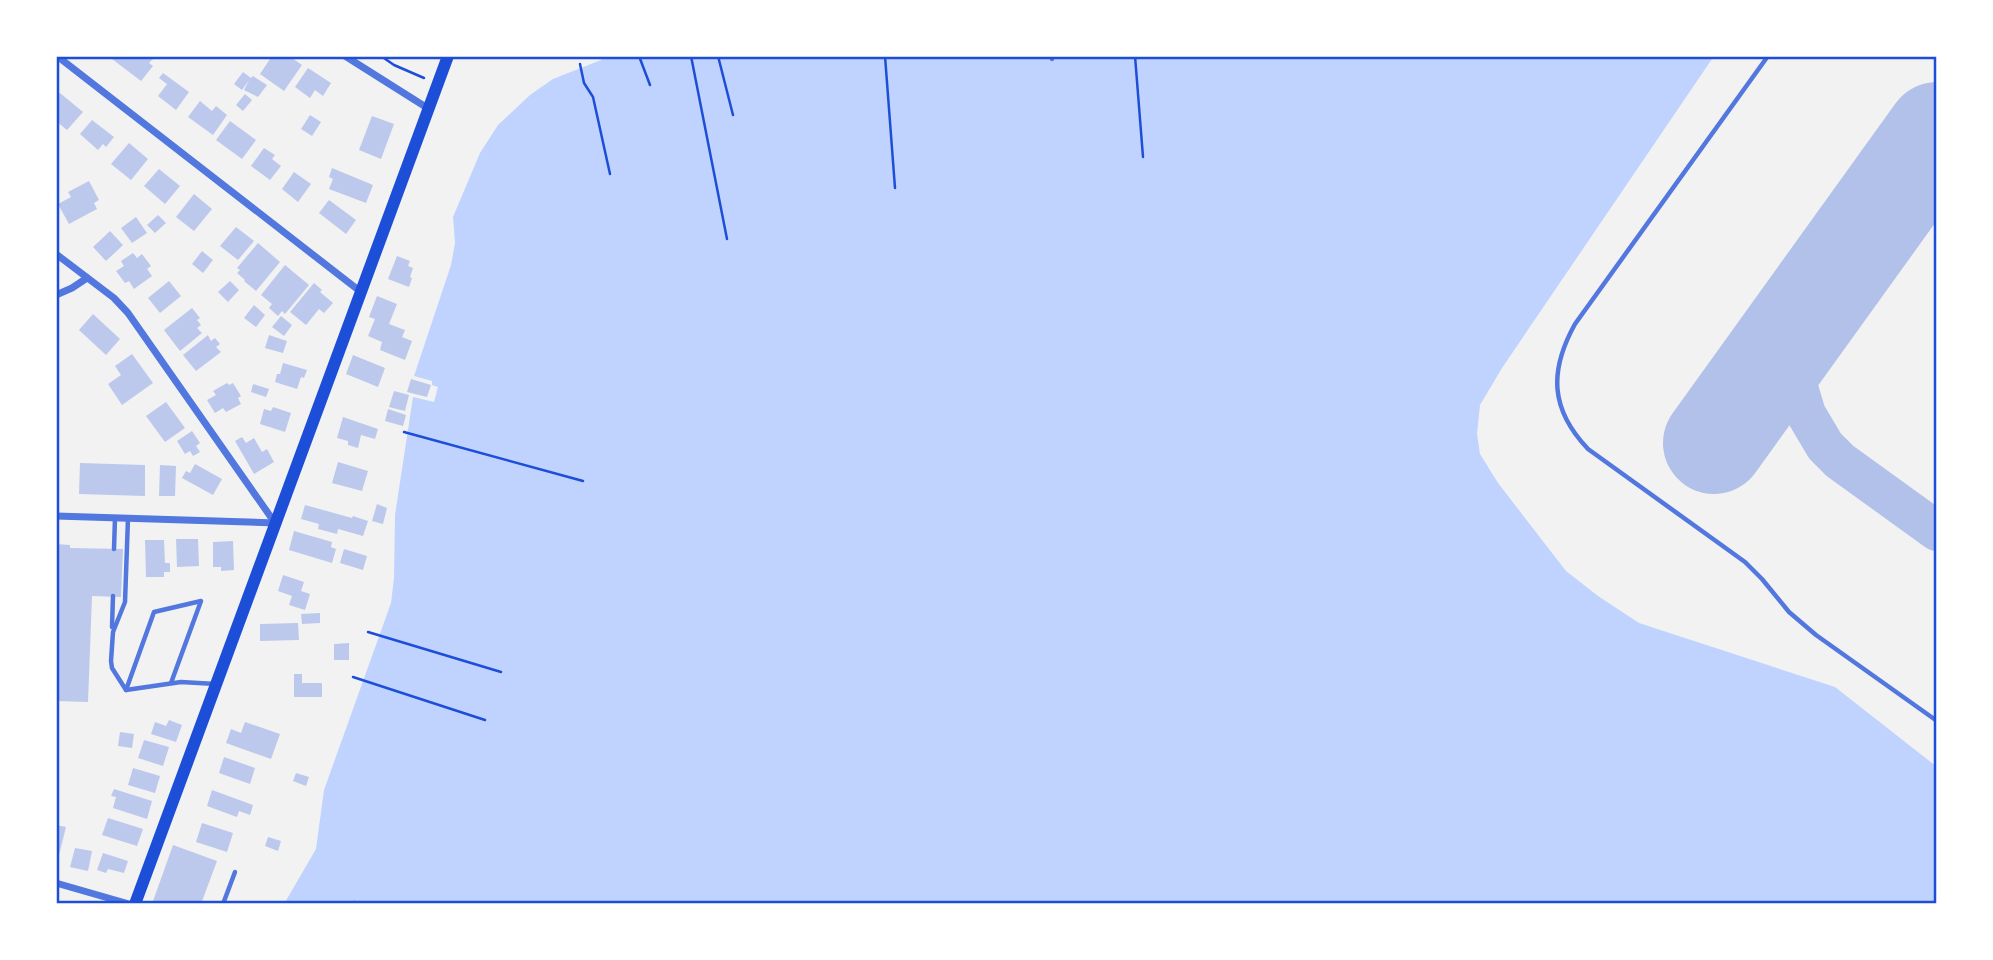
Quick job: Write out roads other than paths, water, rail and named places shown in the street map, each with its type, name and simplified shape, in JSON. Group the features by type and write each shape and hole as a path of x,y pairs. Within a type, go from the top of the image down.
{"main road":[{"path":"135,904 449,56"}],"street":[{"path":"57,56 361,292"},
{"path":"345,56 429,109"},
{"path":"56,254 114,298 128,313 276,523"},
{"path":"56,295 86,278"},
{"path":"56,516 276,523"},
{"path":"56,883 129,904"}],"lane":[{"path":"1768,56 1564,343 1557,377 1562,412 1572,430 1588,449 1745,562 1789,612 1816,635 1937,721"},
{"path":"114,549 115,518"},
{"path":"112,638 125,602 128,518"},
{"path":"113,596 111,664 126,690"},
{"path":"126,690 154,612 201,601 171,683"},
{"path":"126,690 190,681 216,684"},
{"path":"223,904 235,872"}],"water":[{"path":"604,56 1714,56 1502,368 1480,405 1477,434 1480,454 1498,483 1566,571 1598,596 1639,623 1835,687 1937,767 1937,904 284,904 316,849 324,790 391,603 395,515 413,397 434,402 438,387 432,385 432,381 414,376 451,265 455,243 453,217 480,153 498,125 530,95 553,79 601,60"}]}
